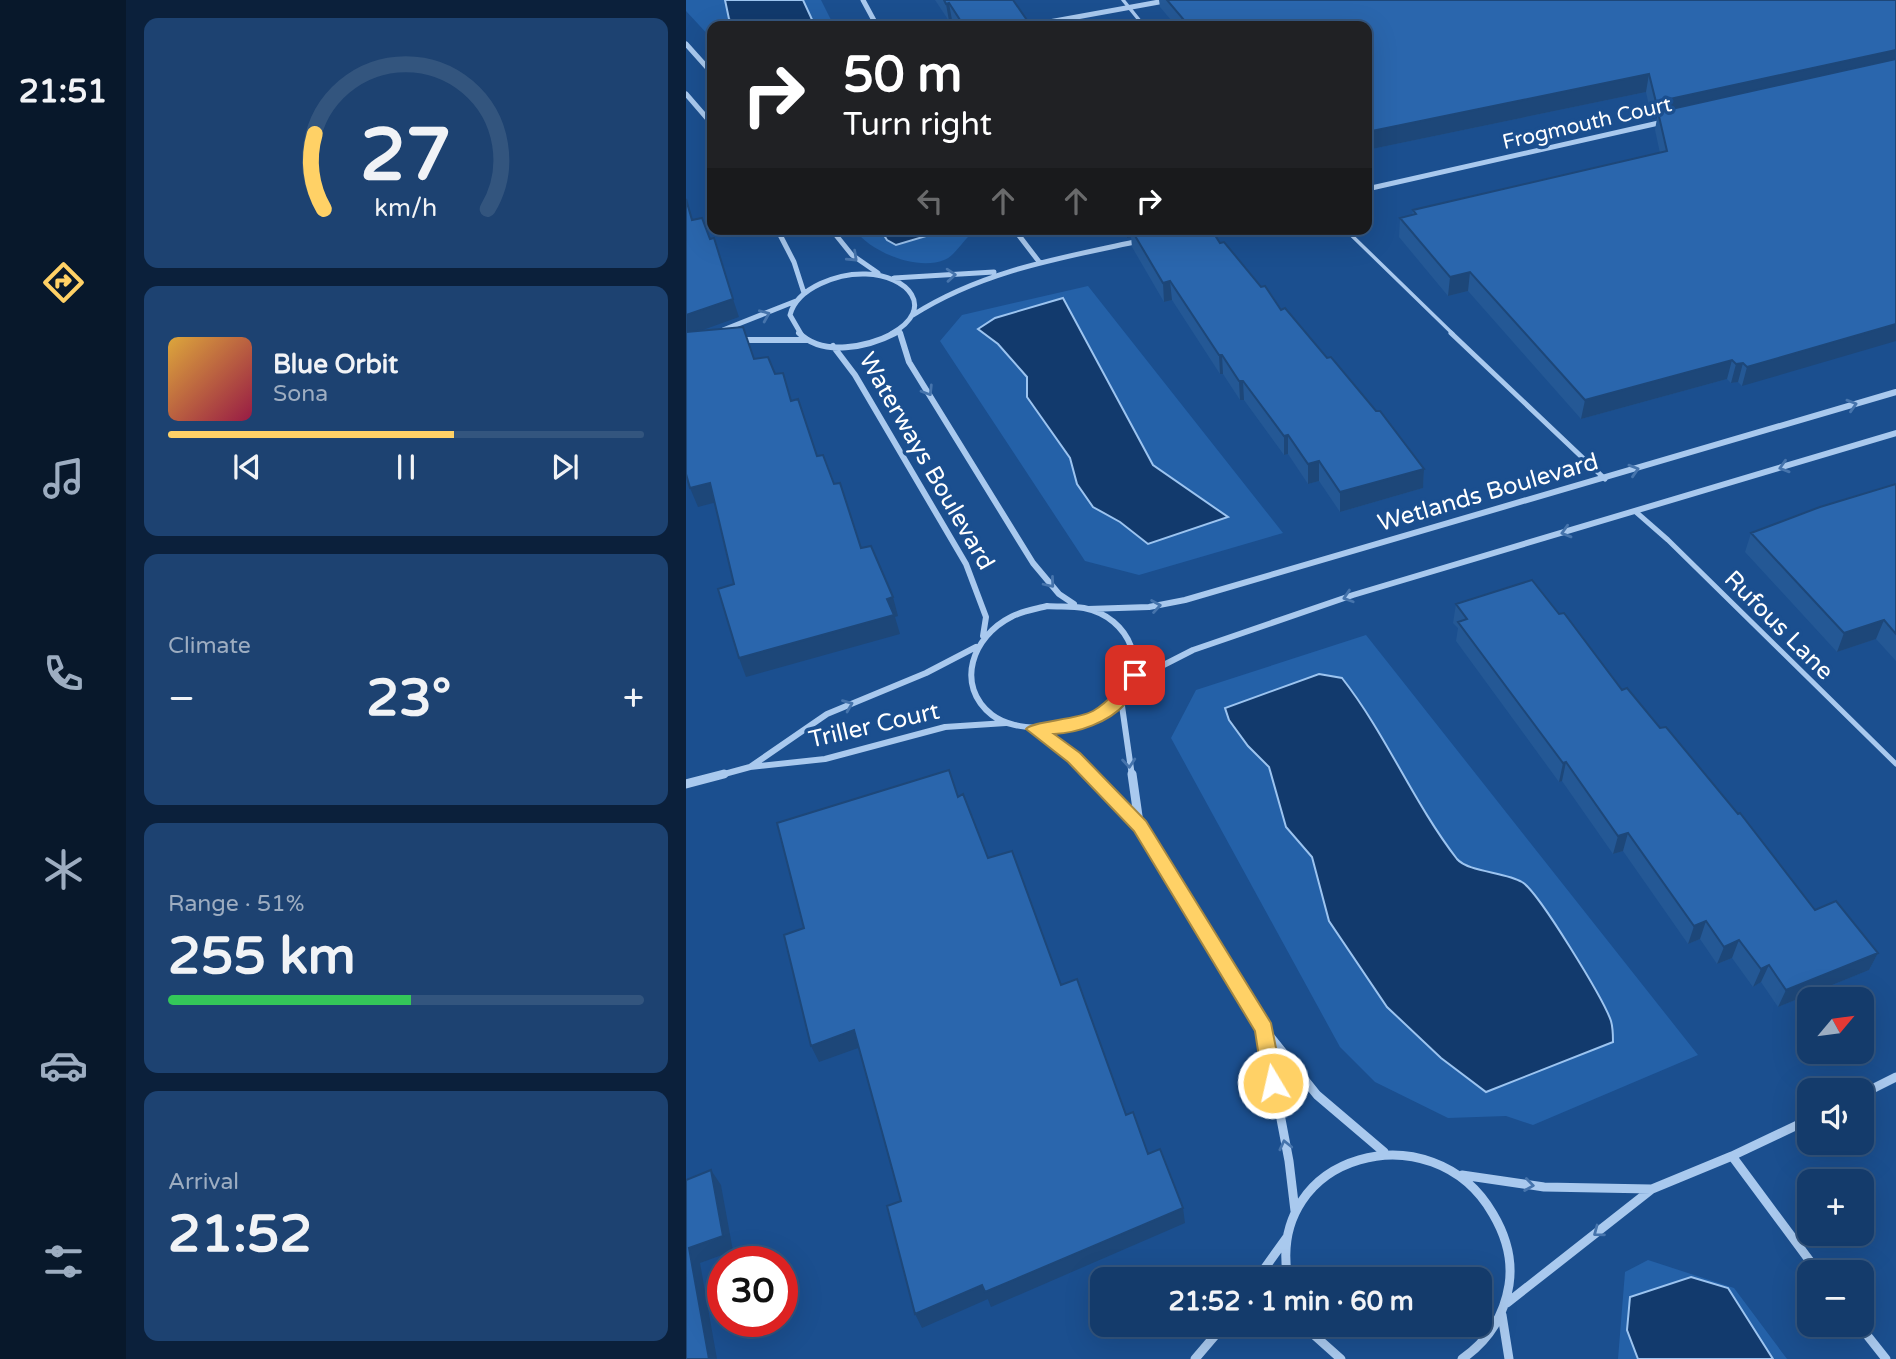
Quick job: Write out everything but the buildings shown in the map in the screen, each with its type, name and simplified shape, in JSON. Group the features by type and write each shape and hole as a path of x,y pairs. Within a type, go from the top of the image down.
{"street":[{"path":"863,0 874,21"},
{"path":"1055,21 1170,0"},
{"path":"686,44 707,67"},
{"path":"686,94 707,118"},
{"name":"Frogmouth Court","path":"1372,188 1665,122"},
{"path":"780,235 794,262 804,293"},
{"path":"835,235 863,267 903,283 916,298 912,316"},
{"path":"1019,235 1040,263"},
{"path":"727,341 808,340 833,346 869,343 899,330 912,316 971,283 1009,270 1151,238"},
{"path":"892,278 1009,270"},
{"path":"808,340 791,322 791,312 804,293 817,285 849,275 883,275"},
{"path":"711,334 796,301"},
{"name":"Waterways Boulevard","path":"899,330 909,362 1033,563 1059,594 1085,608"},
{"name":"Waterways Boulevard","path":"833,346 855,375 966,564 986,617 980,643"},
{"name":"Wetlands Boulevard","path":"1085,608 1149,607 1185,600 1896,392"},
{"path":"1128,689 1144,675 1193,650 1353,595 1896,433"},
{"path":"1055,606 1085,608 1111,618 1131,639 1138,663 1135,678 1121,699 1102,714 1080,724 1057,729 1034,729 1007,723 984,708 972,690 969,667 980,643 1000,623 1026,611 1055,606"},
{"name":"Triller Court","path":"750,767 813,721 926,675 980,643"},
{"path":"1121,699 1140,826"},
{"name":"Triller Court","path":"686,784 750,767 825,759 945,727 1007,723"},
{"path":"1034,729 1074,758 1140,826 1264,1029 1317,1095 1384,1152"},
{"path":"1264,1029 1296,1212"},
{"path":"1874,1088 1896,1077"},
{"path":"1504,1309 1652,1189 1797,1125"},
{"path":"1286,1267 1288,1237 1296,1212 1311,1188 1333,1170 1357,1158 1384,1152 1425,1156 1462,1175 1486,1197 1503,1227 1510,1259 1511,1281 1504,1309 1483,1344 1462,1359"},
{"path":"1732,1156 1809,1260"},
{"path":"1462,1175 1544,1187 1652,1189"},
{"path":"1266,1267 1288,1237"},
{"path":"1504,1309 1509,1359"},
{"path":"1195,1359 1214,1337"},
{"path":"1316,1337 1340,1359"},
{"path":"1869,1337 1886,1359"}],"lane":[{"path":"1122,0 1140,21"},
{"path":"1351,235 1580,458 1605,479"},
{"name":"Rufous Lane","path":"1636,512 1666,538 1896,764"}],"shaded area":[{"path":"686,0 821,0 832,21 707,21 707,34 686,11"},
{"path":"725,0 803,0 813,21 732,21"},
{"path":"859,235 968,237 944,260 921,263 882,252"},
{"path":"884,235 930,235 896,245"},
{"path":"1088,286 1283,533 1139,575 1085,561 940,341 962,315"},
{"path":"1063,298 1153,465 1228,517 1148,544 1120,522 1093,507 1077,484 1070,458 1027,397 1027,377 998,344 978,329 995,318"},
{"path":"1366,635 1698,1055 1533,1125 1506,1116 1448,1118 1375,1082 1340,1047 1171,738 1196,690"},
{"path":"1319,674 1342,678 1457,859 1470,867 1522,882 1542,905 1606,1009 1613,1029 1613,1042 1486,1092 1441,1058 1387,1007 1329,921 1312,857 1286,827 1269,767 1248,746 1229,720 1225,708"},
{"path":"1648,1260 1734,1288 1787,1359 1618,1359 1625,1272"},
{"path":"1691,1277 1728,1288 1773,1359 1638,1359 1627,1330 1630,1297"}],"route":[{"path":"1135,675 1121,699 1097,716 1065,728 1034,729 1074,758 1140,826 1264,1029 1273,1083"}]}
